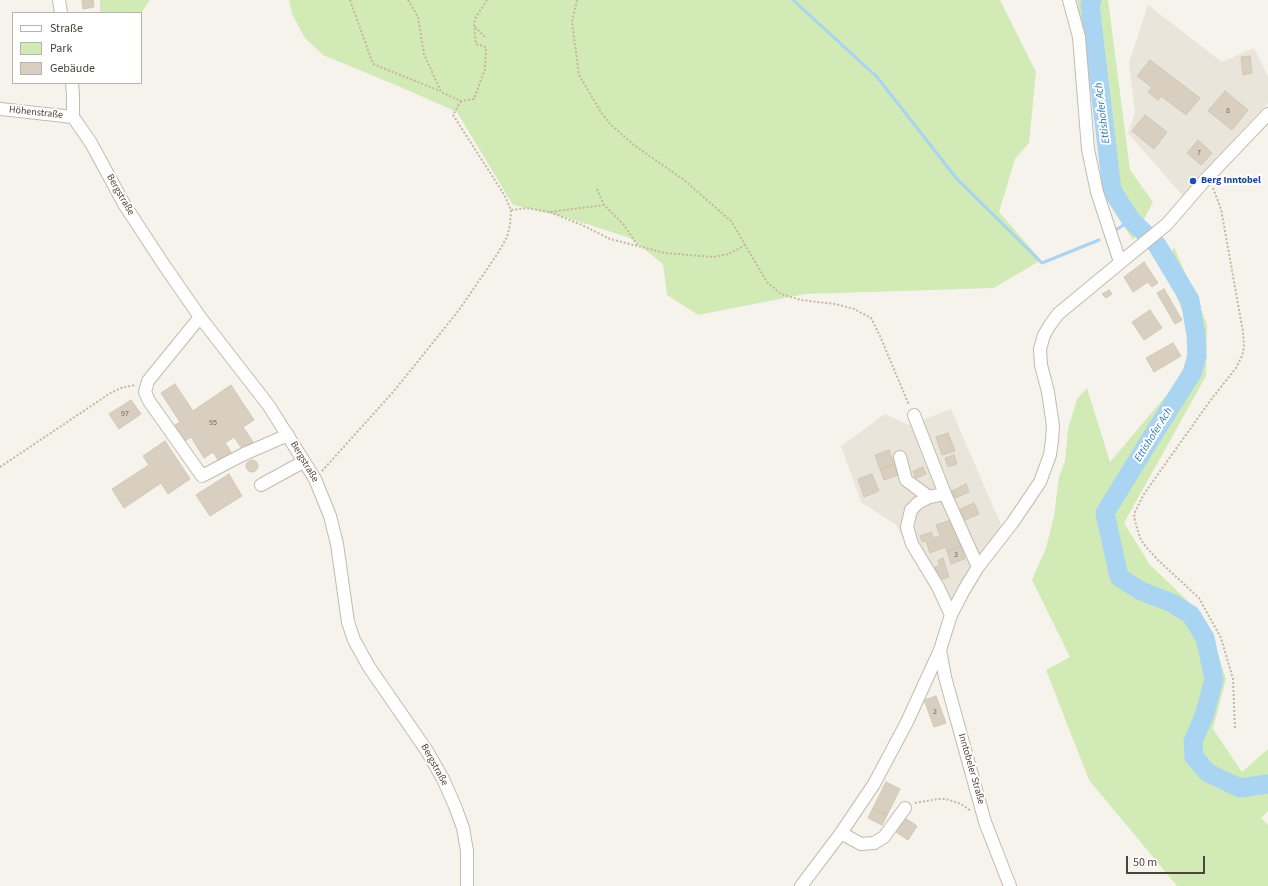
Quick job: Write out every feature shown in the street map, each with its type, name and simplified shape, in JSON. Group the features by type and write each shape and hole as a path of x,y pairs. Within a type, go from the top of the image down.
{"street":[{"path":"59,0 61,12"},
{"path":"1069,0 1079,38 1088,149 1097,192 1120,262"},
{"path":"72,84 73,117"},
{"name":"Höhenstraße","path":"0,109 73,117"},
{"path":"801,886 841,833 874,784 907,722 940,650 951,615 964,590 978,567 1029,500 1040,482 1050,455 1053,426 1048,392 1041,365 1040,349 1044,335 1058,314 1167,224 1206,179 1268,114"},
{"name":"Bergstraße","path":"73,117 91,143 124,204 200,317 269,406 315,479 330,516 337,544 348,622 354,640 369,667 427,751 443,779 463,828 467,851 467,886"},
{"path":"200,317 148,381 145,392 149,401 202,476 244,454 288,436"},
{"path":"914,415 945,494 978,567"},
{"path":"900,457 906,480 929,497"},
{"path":"261,485 303,462"},
{"path":"945,494 929,497 918,503 911,510 907,527 912,544 938,587 951,615"},
{"name":"Inntobeler Straße","path":"940,650 945,677 985,822 1010,886"},
{"path":"841,833 861,844 874,843 884,837 905,808"}],"path":[{"path":"350,0 373,64 461,100 474,99 485,69 486,47 476,44 474,26 475,19 486,0"},
{"path":"408,0 418,17 424,54 441,92"},
{"path":"577,0 572,22 580,75 600,112 620,134 684,180 731,221 767,282 781,294 801,300 835,304 854,309 871,318 914,415"},
{"path":"474,26 485,37"},
{"path":"315,479 394,392 459,310 498,253 507,237 510,225 511,210 505,196 453,115 461,100"},
{"path":"1206,179 1215,192 1221,209 1243,332 1244,347 1236,368 1210,401 1144,494 1137,507 1134,517 1141,540 1158,560 1199,598 1221,638 1233,679 1235,729"},
{"path":"597,189 604,205 624,225 638,246"},
{"path":"549,212 604,205"},
{"path":"511,210 527,208 549,212 577,223 610,239 665,253 713,257 729,254 745,245"},
{"path":"0,467 121,388 134,385 146,388"},
{"path":"905,808 919,802 938,798 946,799 961,804 985,822"}],"shaded area":[{"path":"1148,5 1222,62 1254,48 1268,77 1268,103 1183,196 1128,133 1135,113 1129,63"},
{"path":"951,409 1002,527 945,614 896,525 861,502 841,446 885,414 909,425"}],"green space":[{"path":"100,0 150,0 142,12 100,12"},
{"path":"289,0 1000,0 1036,72 1029,143 1015,159 999,212 1041,260 994,288 805,294 698,315 667,295 663,264 630,238 565,217 513,205 457,112 323,55 305,38 292,14"},
{"path":"1077,0 1108,0 1130,170 1153,202 1133,240 1110,205"},
{"path":"1174,247 1207,324 1206,376 1124,523 1150,565 1188,601 1213,640 1226,679 1213,729 1242,772 1268,749 1268,811 1261,818 1268,825 1268,886 1177,886 1089,780 1046,670 1070,657 1032,580 1046,548 1054,516 1059,477 1065,461 1068,429 1077,399 1087,388 1110,462 1186,372 1188,325 1165,268"}],"building":[{"path":"82,0 93,0 94,7 83,9"},
{"path":"1250,56 1252,73 1243,75 1241,57"},
{"path":"1150,60 1200,98 1186,115 1161,96 1158,100 1148,92 1152,87 1137,76"},
{"path":"1225,91 1248,110 1232,130 1208,111"},
{"path":"1145,115 1167,132 1154,149 1132,131"},
{"path":"1198,140 1212,153 1201,165 1187,153"},
{"path":"1144,262 1158,283 1152,287 1148,282 1133,292 1124,277"},
{"path":"1164,289 1182,320 1175,324 1157,293"},
{"path":"1109,290 1112,294 1106,298 1102,294"},
{"path":"1150,310 1162,328 1144,340 1132,322"},
{"path":"1173,343 1181,356 1154,372 1146,358"},
{"path":"175,384 193,411 231,385 254,420 243,427 253,442 242,449 234,437 225,443 233,455 220,463 213,452 204,458 191,437 185,441 175,425 180,422 161,393"},
{"path":"131,400 141,414 119,429 109,414"},
{"path":"948,433 955,451 942,455 936,437"},
{"path":"165,441 190,479 168,494 161,483 124,508 112,489 149,465 143,456"},
{"path":"889,450 894,464 880,469 875,455"},
{"path":"954,455 957,464 948,467 945,458"},
{"path":"254,460 257,461 257,471 250,472 247,471 246,464 247,461"},
{"path":"894,464 898,475 884,480 880,469"},
{"path":"923,467 926,474 916,478 913,471"},
{"path":"229,474 242,496 210,516 196,495"},
{"path":"872,474 879,491 864,497 858,479"},
{"path":"966,484 969,492 955,498 952,491"},
{"path":"974,503 979,514 963,521 958,510"},
{"path":"951,520 961,546 947,551 945,547 930,553 926,541 922,542 920,536 931,532 934,538 940,536 936,525"},
{"path":"961,546 965,559 951,564 947,551"},
{"path":"943,558 949,577 939,580 935,567 940,565 938,560"},
{"path":"936,696 946,723 934,727 924,700"},
{"path":"886,782 900,789 887,815 873,808"},
{"path":"873,808 887,815 882,825 868,818"},
{"path":"905,818 917,826 908,840 896,832"}],"waterway":[{"path":"793,0 877,77 957,179 1042,263 1099,240"},
{"name":"Ettishofer Ach","path":"1092,0 1090,5 1112,190 1131,220 1157,245 1190,300 1196,335 1197,356 1192,373 1105,513 1119,577 1141,591 1172,603 1191,615 1205,638 1214,679 1204,716 1193,742 1194,757 1208,773 1240,788 1268,784"},
{"path":"1116,230 1131,220"}],"place":[{"name":"Berg Inntobel","path":"1193,181"}]}
